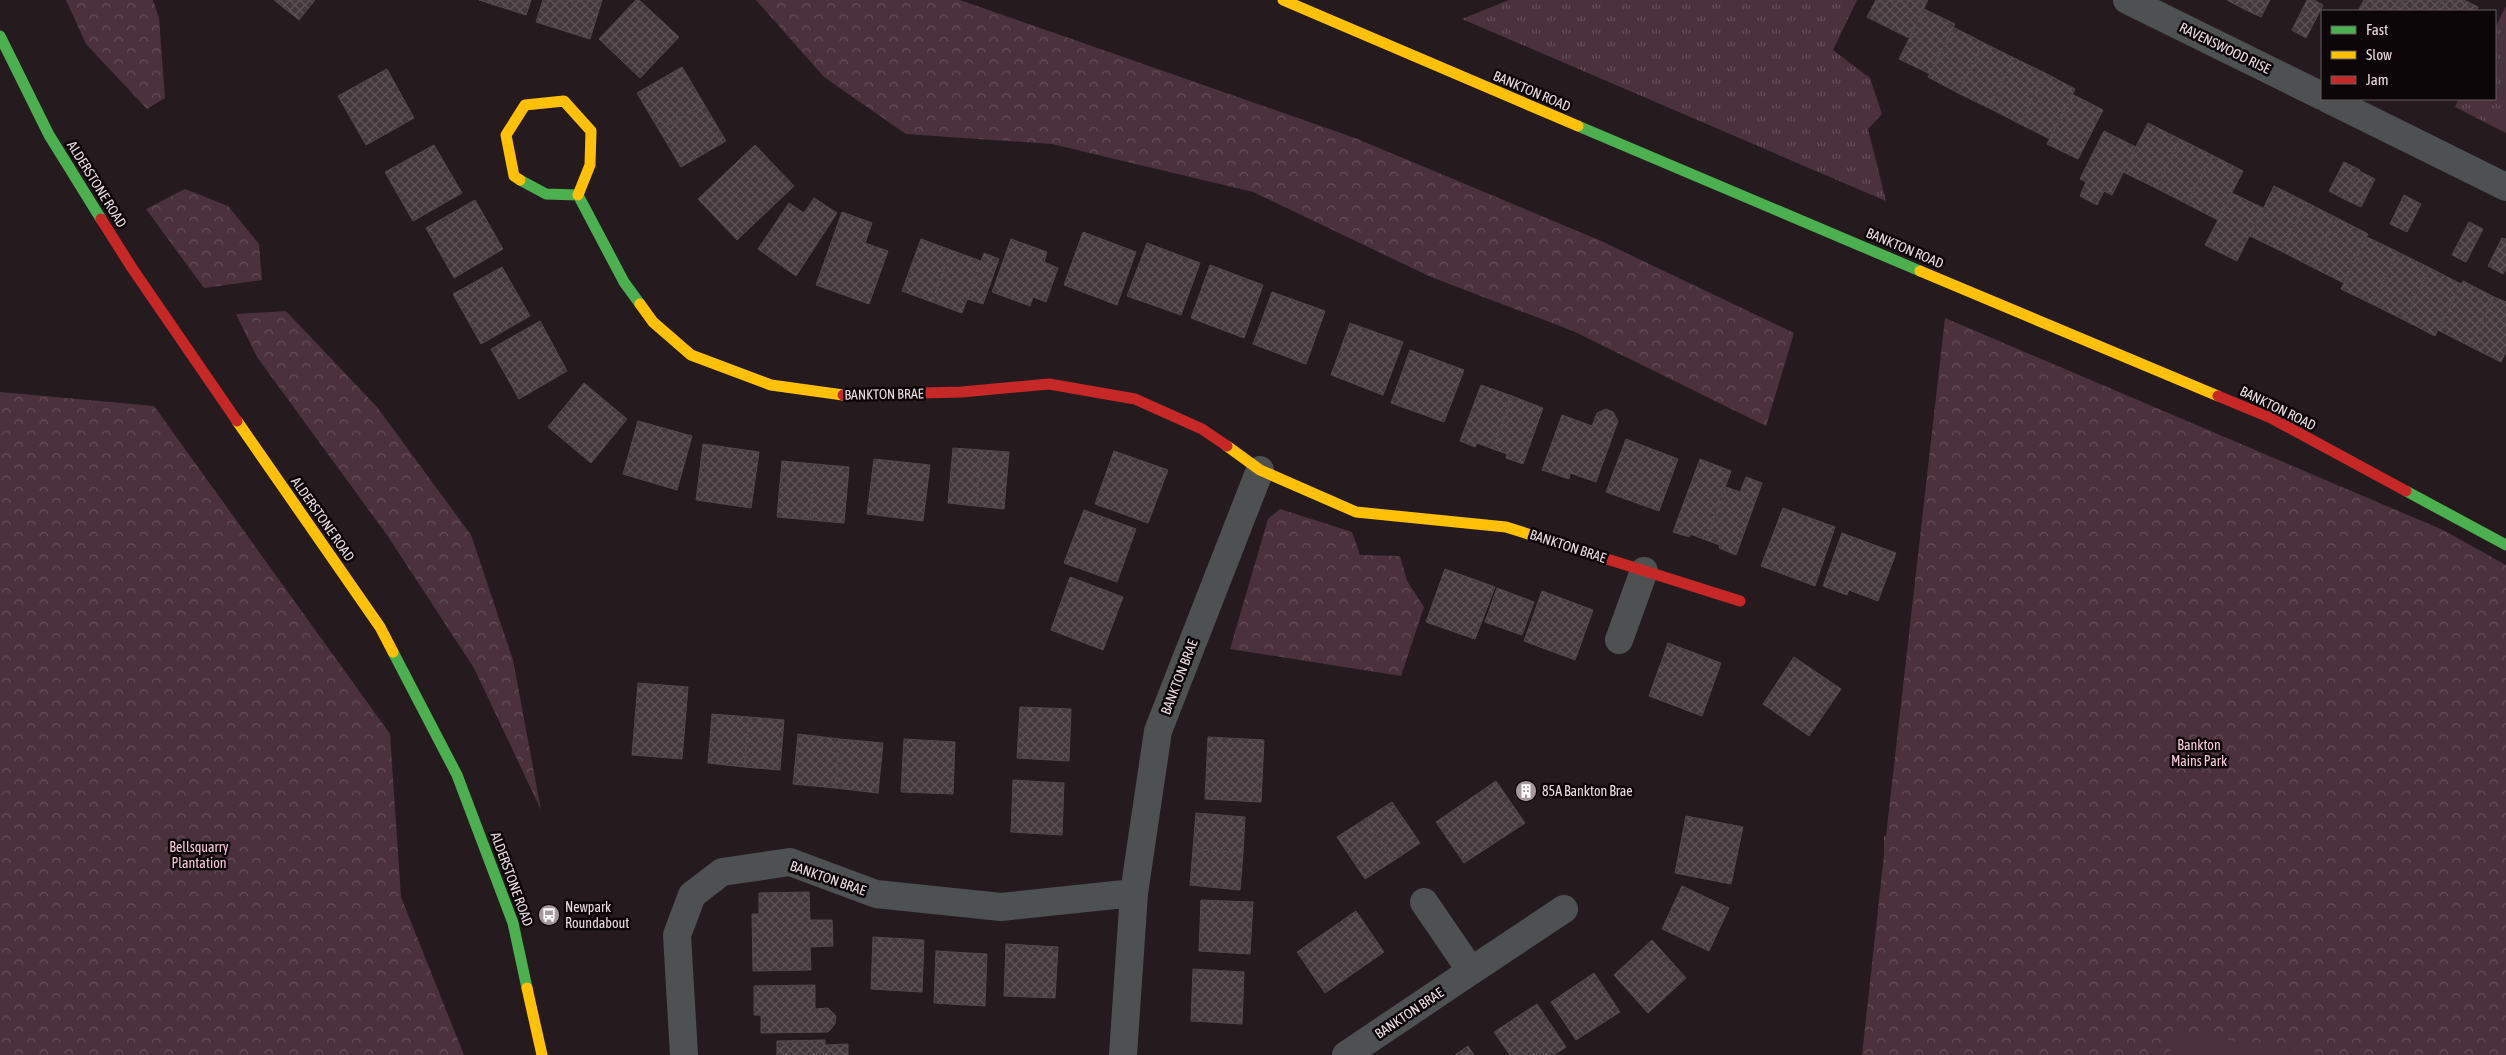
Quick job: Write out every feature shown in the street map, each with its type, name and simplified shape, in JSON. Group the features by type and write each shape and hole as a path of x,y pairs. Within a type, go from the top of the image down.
{"street":[{"name":"BANKTON ROAD","path":"1283,0 1353,32 2271,418 2506,545"},
{"name":"RAVENSWOOD RISE","path":"2127,0 2321,96"},
{"name":"ALDERSTONE ROAD","path":"0,36 49,135 132,268 380,627 457,775 513,922 542,1055"},
{"path":"564,100 591,131 590,165 578,195 546,194 514,176 506,135 525,105 564,100"},
{"path":"2330,100 2506,187"},
{"name":"BANKTON BRAE","path":"578,195 624,282 653,322 691,355 771,385 840,395 962,392 1049,384 1135,399 1202,430 1260,470 1356,512 1506,527 1740,601"},
{"name":"BANKTON BRAE","path":"1123,1055 1134,893 1158,731 1260,470"},
{"path":"1619,640 1644,570"},
{"name":"BANKTON BRAE","path":"684,1055 678,935 692,895 722,872 790,862 876,894 1001,907 1134,893"},
{"path":"1424,902 1471,971"},
{"name":"BANKTON BRAE","path":"1346,1055 1564,909"}],"green space":[{"path":"66,0 153,0 159,18 165,98 147,109 86,44"},
{"path":"756,0 960,0 1355,138 1599,240 1794,333 1766,426 1573,331 1431,277 1253,192 1052,144 906,134 824,77"},
{"path":"1509,0 1857,0 1833,50 1870,78 1882,114 1868,129 1886,201 1462,19"},
{"path":"2506,6 2506,133 2455,107 2458,100 2496,100 2496,26"},
{"path":"185,189 228,206 259,244 262,280 204,288 146,209"},
{"path":"286,311 377,407 471,535 513,660 541,810 474,668 387,535 257,357 236,314"},
{"name":"Bankton Mains Park","path":"1945,318 2443,530 2506,565 2506,1055 1862,1055 1884,855 1884,836 1886,836"},
{"name":"Bellsquarry Plantation","path":"0,392 154,406 390,734 401,897 464,1055 0,1055"},
{"path":"1280,509 1352,532 1360,555 1400,556 1407,581 1424,607 1401,676 1230,649 1268,519"},
{"path":"2173,1032 2333,1055 2170,1055"}],"building":[{"path":"274,0 315,0 299,20"},
{"path":"479,0 531,0 526,15"},
{"path":"543,0 602,0 590,39 536,22"},
{"path":"636,0 639,0 679,37 640,78 599,39"},
{"path":"1876,0 1928,0 1909,38 1867,17"},
{"path":"2227,0 2248,0 2244,9"},
{"path":"2248,0 2270,0 2261,17 2244,9"},
{"path":"2307,0 2314,0 2323,5 2306,38 2292,30"},
{"path":"2364,0 2403,0 2398,10 2359,10"},
{"path":"2403,0 2442,0 2437,10 2398,10"},
{"path":"2442,0 2464,0 2478,7 2476,10 2437,10"},
{"path":"1924,9 1955,24 1930,74 1899,59"},
{"path":"1953,27 1984,43 1958,93 1928,77"},
{"path":"1984,43 2014,58 1989,108 1958,93"},
{"path":"2014,58 2045,73 2020,124 1989,108"},
{"path":"682,67 704,104 659,130 637,93"},
{"path":"387,69 414,118 366,145 338,96"},
{"path":"2045,73 2075,89 2050,139 2020,124"},
{"path":"2072,94 2103,110 2078,159 2047,144"},
{"path":"704,104 726,141 681,167 659,130"},
{"path":"2148,123 2180,139 2156,188 2123,172"},
{"path":"2104,131 2136,147 2112,195 2104,191 2097,205 2080,196 2086,182 2080,179"},
{"path":"2180,139 2212,155 2187,204 2156,188"},
{"path":"434,145 462,193 413,221 385,172"},
{"path":"755,145 794,186 737,240 698,199"},
{"path":"2212,155 2243,171 2218,220 2187,204"},
{"path":"2344,162 2360,170 2344,199 2329,191"},
{"path":"2359,171 2375,179 2361,207 2344,199"},
{"path":"2274,186 2306,202 2281,251 2250,236"},
{"path":"2232,193 2263,208 2237,261 2205,245"},
{"path":"2404,195 2421,204 2407,232 2390,224"},
{"path":"814,198 837,213 796,276 758,249 789,203 804,213"},
{"path":"475,200 503,249 454,278 426,228"},
{"path":"2306,202 2337,218 2312,267 2281,251"},
{"path":"842,212 872,223 865,243 888,251 869,304 816,285"},
{"path":"2337,218 2368,234 2344,283 2312,267"},
{"path":"2469,222 2483,229 2466,262 2452,255"},
{"path":"1083,232 1136,252 1117,305 1064,285"},
{"path":"2367,237 2398,252 2372,304 2341,289"},
{"path":"2502,238 2506,239 2506,269 2503,274 2488,266"},
{"path":"921,239 951,250 932,302 902,291"},
{"path":"1011,239 1047,252 1044,262 1058,268 1046,302 1033,297 1030,306 992,292"},
{"path":"1147,243 1200,263 1181,315 1127,296"},
{"path":"951,250 981,261 962,313 932,302"},
{"path":"2398,252 2430,268 2404,320 2372,304"},
{"path":"984,253 999,259 983,304 967,299"},
{"path":"1210,265 1263,285 1244,338 1191,318"},
{"path":"502,267 530,316 481,344 453,294"},
{"path":"2430,268 2461,284 2435,336 2404,320"},
{"path":"2463,281 2494,297 2469,346 2438,330"},
{"path":"1272,292 1325,311 1306,364 1253,344"},
{"path":"2494,297 2506,302 2506,352 2501,362 2469,346"},
{"path":"540,321 567,371 519,399 491,349"},
{"path":"1350,323 1403,342 1383,395 1331,375"},
{"path":"1410,350 1464,370 1444,422 1391,403"},
{"path":"584,383 627,419 591,463 548,427"},
{"path":"1481,385 1512,396 1493,449 1477,443 1475,447 1460,441"},
{"path":"1512,396 1543,408 1523,464 1506,458 1507,454 1493,449"},
{"path":"1606,409 1613,412 1618,421 1596,482 1570,473 1569,479 1542,470 1562,415 1592,426 1597,413"},
{"path":"638,421 692,436 677,490 623,474"},
{"path":"1626,439 1678,459 1659,511 1606,492"},
{"path":"703,444 759,452 751,508 696,500"},
{"path":"953,448 981,450 976,506 948,503"},
{"path":"981,450 1009,452 1004,509 976,506"},
{"path":"1114,451 1168,470 1148,523 1095,504"},
{"path":"874,459 930,465 923,521 867,514"},
{"path":"1700,459 1731,471 1706,540 1690,534 1689,537 1673,532"},
{"path":"782,461 815,464 810,520 777,517"},
{"path":"815,464 849,467 844,523 810,520"},
{"path":"1746,477 1762,483 1736,555 1719,548 1720,545 1706,540 1726,487 1740,492"},
{"path":"1783,508 1835,527 1815,586 1761,566"},
{"path":"1084,510 1136,529 1117,582 1064,563"},
{"path":"1842,533 1896,553 1878,601 1849,590 1847,595 1823,586"},
{"path":"1445,569 1495,587 1475,639 1426,622"},
{"path":"1070,577 1123,597 1103,650 1051,630"},
{"path":"1497,588 1534,602 1522,635 1485,622"},
{"path":"1542,591 1593,610 1575,660 1524,641"},
{"path":"1668,643 1721,663 1702,716 1649,696"},
{"path":"1794,657 1841,689 1809,736 1763,704"},
{"path":"638,683 688,687 682,759 632,755"},
{"path":"1020,707 1071,709 1069,761 1017,758"},
{"path":"712,714 749,717 744,767 708,763"},
{"path":"749,717 784,720 780,770 744,767"},
{"path":"798,734 840,739 835,788 793,784"},
{"path":"1208,737 1264,740 1261,802 1205,799"},
{"path":"840,739 883,743 878,793 835,788"},
{"path":"904,739 955,742 953,794 901,792"},
{"path":"1013,780 1064,783 1062,835 1011,832"},
{"path":"1496,781 1525,823 1464,863 1436,822"},
{"name":"85A Bankton Brae","path":"1518,783 1535,786 1533,800 1516,797"},
{"path":"1392,802 1420,843 1393,861 1365,819"},
{"path":"1196,813 1245,817 1243,853 1193,849"},
{"path":"1686,816 1743,827 1731,884 1675,873"},
{"path":"1365,819 1393,861 1365,879 1337,837"},
{"path":"1193,849 1243,853 1240,890 1190,885"},
{"path":"1682,886 1729,908 1709,951 1662,929"},
{"path":"809,892 810,920 832,920 833,946 810,947 811,970 753,971 752,914 759,914 759,893"},
{"path":"1201,900 1253,902 1250,954 1199,951"},
{"path":"1356,911 1384,952 1325,993 1297,952"},
{"path":"873,937 924,940 922,992 871,989"},
{"path":"1652,940 1686,978 1648,1013 1614,975"},
{"path":"1006,944 1058,947 1055,998 1004,996"},
{"path":"936,951 987,954 985,1006 934,1003"},
{"path":"1193,969 1244,972 1242,1024 1191,1021"},
{"path":"1594,973 1620,1012 1576,1040 1551,1002"},
{"path":"815,985 815,1009 828,1008 836,1016 835,1024 828,1032 761,1033 761,1015 754,1015 754,986"},
{"path":"1537,1004 1566,1047 1554,1055 1510,1055 1494,1032"},
{"path":"825,1040 825,1045 848,1044 848,1055 777,1055 777,1041"},
{"path":"1468,1046 1474,1055 1455,1055"}],"traffic: fast":[{"path":"0,36 49,135 101,219"},
{"path":"1578,126 1920,271"},
{"path":"520,180 546,194 578,195 624,282 640,304"},
{"path":"2406,491 2506,545"},
{"path":"393,652 457,775 513,923 527,988"}],"traffic: slow":[{"path":"1283,0 1578,126"},
{"path":"520,180 514,176 506,135 525,105 564,101 591,131 590,165 578,195"},
{"path":"1920,271 2218,396"},
{"path":"640,304 653,322 691,355 771,385 843,395"},
{"path":"237,421 380,627 393,652"},
{"path":"1227,446 1260,470 1356,512 1506,527 1588,553"},
{"path":"527,988 542,1055"}],"traffic: jam":[{"path":"101,219 132,268 237,421"},
{"path":"843,395 962,392 1049,384 1135,399 1202,429 1227,446"},
{"path":"2218,396 2271,418 2406,491"},
{"path":"1588,553 1740,601"}],"place":[{"name":"85A Bankton Brae","path":"1526,791"},
{"name":"Newpark Roundabout","path":"549,915"}]}
